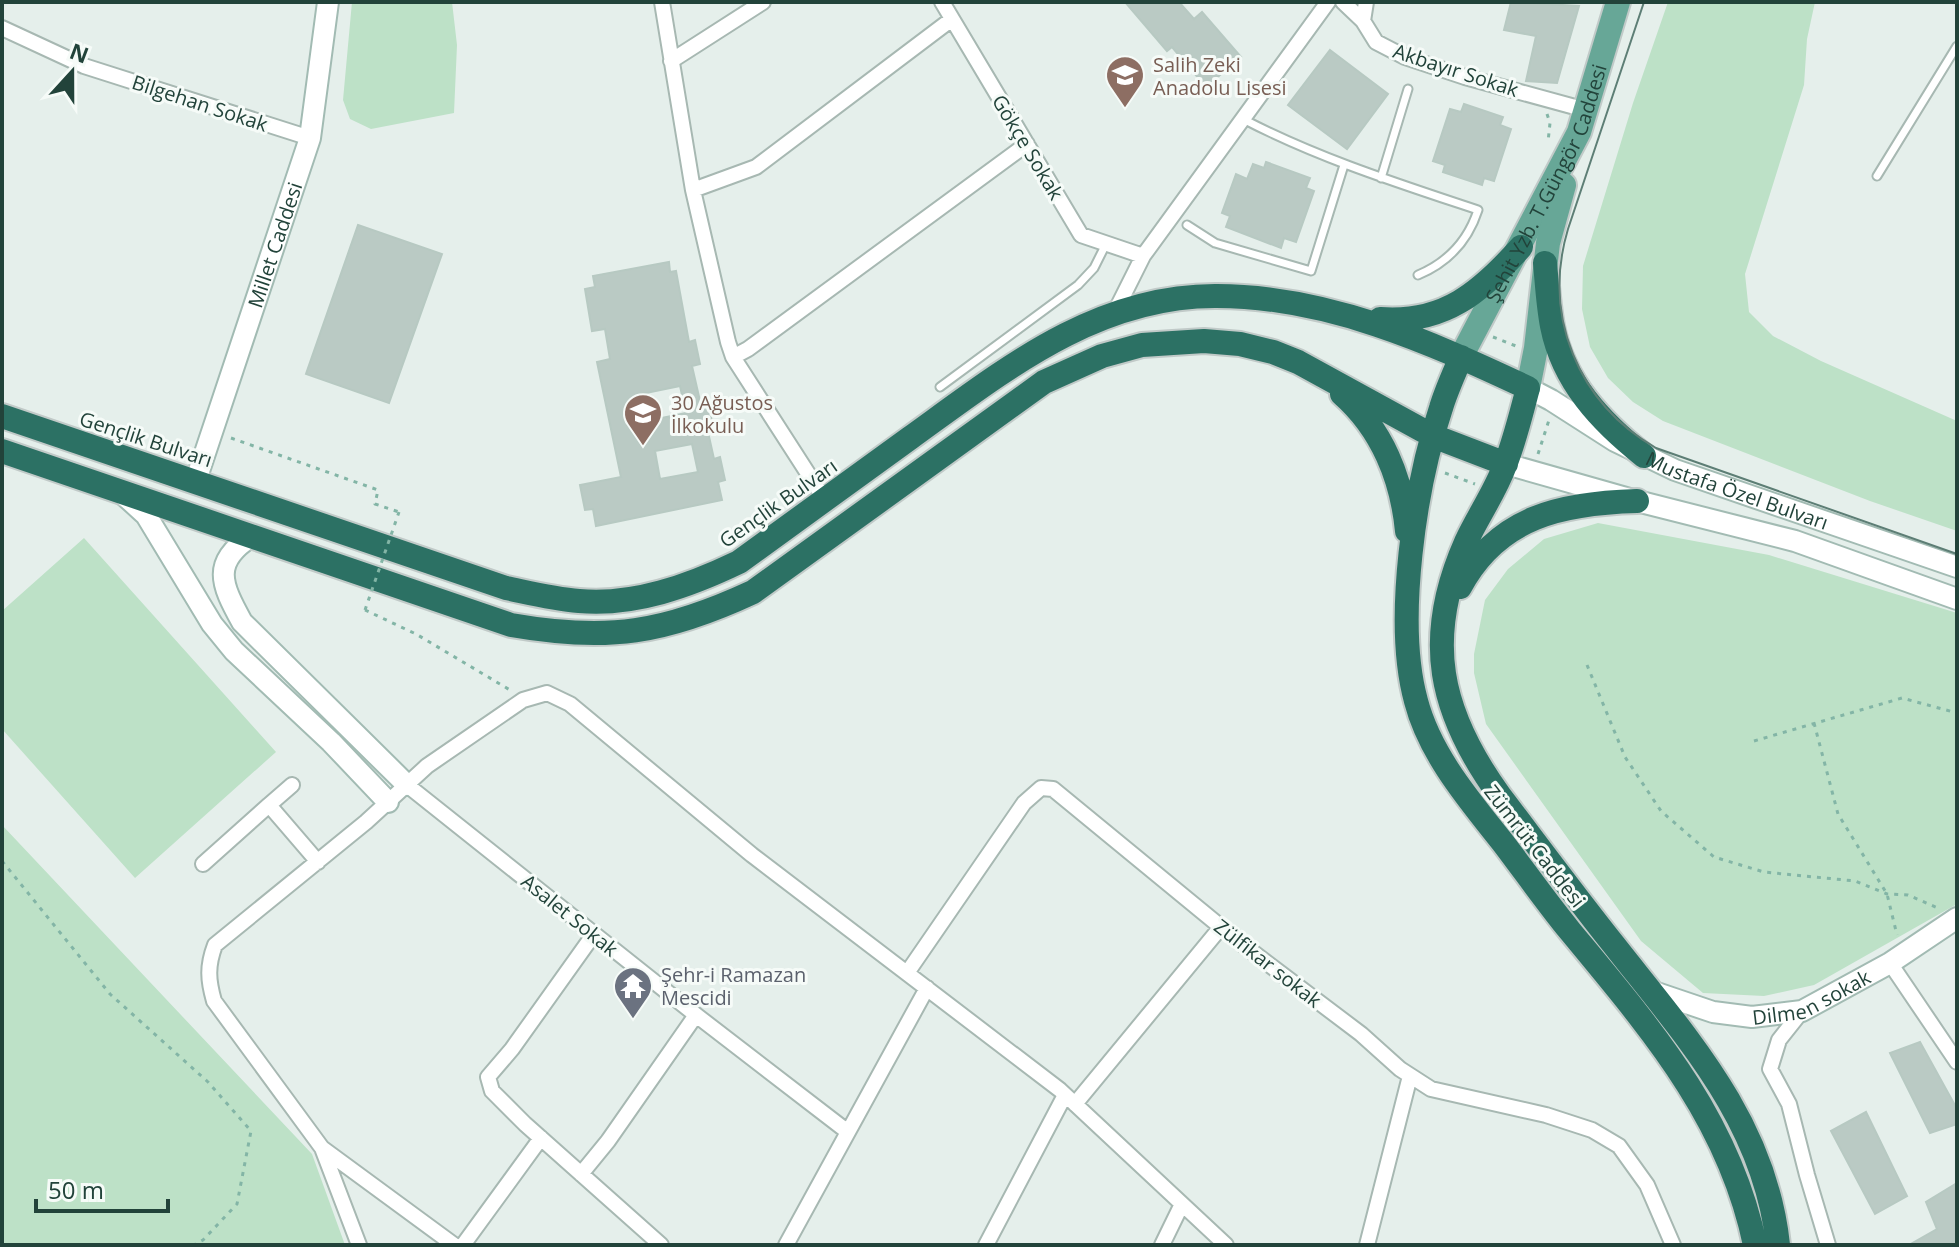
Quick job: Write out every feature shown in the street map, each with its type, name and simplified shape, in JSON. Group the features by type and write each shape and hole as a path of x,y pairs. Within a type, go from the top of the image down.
{"highway":[{"path":"1352,317 1392,320 1445,309 1487,284 1521,247"},
{"path":"1545,263 1552,327 1571,377 1603,421 1644,456"},
{"name":"Gençlik Bulvarı","path":"2,416 506,588 582,602 619,600 692,584 739,562 1021,358 1114,314 1143,305 1176,298 1217,296 1271,301 1352,317 1461,357 1528,388"},
{"path":"2,451 511,625 551,632 600,635 657,628 707,613 753,592 1044,382 1102,356 1142,345 1174,341 1240,344 1273,352 1298,362 1433,436 1506,464"},
{"name":"Zümrüt Caddesi","path":"1461,357 1433,436 1411,565 1408,608 1411,672 1416,701 1439,754 1457,783 1657,1037 1719,1136 1747,1209 1755,1245"},
{"path":"1298,362 1346,398 1377,435 1399,484 1411,565"},
{"path":"1528,388 1506,464 1467,540 1447,597 1442,646 1448,696 1460,731 1479,767 1711,1069 1745,1130 1761,1169 1778,1245"},
{"path":"1442,646 1461,584 1474,564 1510,531 1538,516 1567,507 1591,502 1637,501"}],"main road":[{"name":"Millet Caddesi","path":"196,480 310,138 328,2"},
{"name":"Şehit Yzb. T.Güngör Caddesi","path":"1461,357 1521,247 1583,121 1618,2"},
{"path":"1528,388 1536,348 1545,263 1583,121"},
{"name":"Mustafa Özel Bulvarı","path":"1528,388 1615,441 1675,470 1957,567"},
{"path":"1506,464 1795,541 1957,599"},
{"path":"119,490 146,515 212,624 234,651 331,742 388,802"},
{"path":"252,536 232,549 225,565 225,591 242,622 407,785"},
{"name":"Dilmen sokak","path":"1651,991 1713,1012 1752,1017 1802,1011 1896,959 1951,914"}],"street":[{"path":"662,2 693,190 733,357 825,500"},
{"path":"671,61 763,2"},
{"name":"Gökçe Sokak","path":"942,2 1081,235 1143,256"},
{"path":"1114,314 1143,256 1328,2"},
{"name":"Akbayır Sokak","path":"1343,2 1363,21 1376,42 1405,57 1548,100 1583,121"},
{"path":"1363,21 1366,2"},
{"path":"693,190 756,167 952,19"},
{"name":"Bilgehan Sokak","path":"2,28 84,66 310,138"},
{"path":"733,357 1027,144"},
{"path":"359,1245 322,1148 214,1001 208,982 208,963 215,945 318,862 427,766 523,700 547,693 570,704 752,855 1070,1099 1226,1245"},
{"path":"203,864 292,785"},
{"name":"Asalet Sokak","path":"407,785 848,1132"},
{"name":"Zülfikar sokak","path":"907,973 1024,803 1041,788 1053,789 1410,1076 1431,1089 1581,1126 1619,1146 1647,1185 1673,1245"},
{"path":"269,805 318,862"},
{"path":"986,1245 1070,1099 1221,927"},
{"path":"594,934 512,1049 488,1077 492,1091 661,1245"},
{"path":"1896,959 1957,1062"},
{"path":"786,1245 927,988"},
{"path":"1802,1011 1779,1040 1770,1069 1789,1104 1828,1245"},
{"path":"581,1174 608,1141 696,1015"},
{"path":"1367,1245 1410,1076"},
{"path":"463,1245 541,1138"},
{"path":"322,1148 454,1245"},
{"path":"1162,1245 1182,1204"}],"lane":[{"path":"1877,176 1957,46"},
{"path":"1381,178 1408,89"},
{"path":"1243,119 1289,143 1344,165 1478,210 1469,232 1454,253 1431,270 1418,275"},
{"path":"1187,225 1215,243 1311,271 1344,165"},
{"path":"940,387 1078,285 1094,268 1106,244"}],"path":[{"path":"1548,100 1548,147"},
{"path":"1486,334 1524,350"},
{"path":"1535,462 1552,412"},
{"path":"212,431 378,490 375,504 399,512 365,610 403,626 467,662 523,700"},
{"path":"1436,470 1483,487"},
{"path":"1587,665 1625,757 1661,811 1714,857 1764,872 1855,881 1887,894 1908,895 1951,914"},
{"path":"1754,741 1902,698 1957,713"},
{"path":"1814,723 1838,814 1887,894 1896,959"},
{"path":"2,861 110,994 208,1082 251,1131 237,1204 203,1240 194,1245"}],"green space":[{"path":"352,2 452,2 457,45 454,113 371,129 350,119 343,100"},
{"path":"1668,2 1815,2 1807,39 1804,85 1745,274 1749,312 1773,336 1821,361 1957,421 1957,531 1663,421 1633,402 1608,378 1590,347 1582,309 1583,266"},
{"path":"1598,523 1769,555 1957,613 1957,904 1814,985 1764,996 1703,993 1641,941 1486,724 1474,673 1474,654 1485,600 1508,569 1544,539"},
{"path":"84,538 276,752 135,878 2,729 2,611"},
{"path":"2,825 312,1154 345,1245 2,1245"}],"building":[{"path":"1125,2 1179,2 1194,19 1202,12 1241,57 1206,87 1172,47 1167,51"},
{"path":"1511,2 1579,6 1557,83 1526,81 1536,36 1504,30"},
{"path":"1330,50 1388,94 1347,149 1288,105"},
{"path":"1464,104 1503,117 1500,125 1511,129 1494,181 1484,178 1482,185 1443,172 1445,165 1433,161 1450,109 1461,112"},
{"path":"1266,162 1310,178 1306,188 1314,191 1296,242 1284,238 1281,248 1226,227 1230,216 1222,213 1236,174 1247,179 1253,164 1264,168"},
{"path":"358,225 442,254 389,403 306,374"},
{"path":"669,262 670,272 676,271 689,342 695,340 700,364 692,366 700,401 707,399 712,422 706,423 714,459 720,457 725,480 718,482 722,500 596,526 593,509 585,510 580,485 621,477 597,362 610,359 605,329 592,331 585,289 595,287 593,276","holes":["680,386 686,413 647,421 641,394","692,444 698,472 660,479 655,451"]},
{"path":"1920,1042 1957,1109 1957,1124 1930,1133 1890,1053"},
{"path":"1866,1112 1907,1196 1875,1214 1831,1131"},
{"path":"1957,1183 1957,1245 1909,1245 1937,1229 1926,1202"}],"tram line":[{"path":"1644,2 1568,229 1561,262 1560,294 1564,325 1573,354 1587,382 1606,407 1629,429 1656,448 1957,554"}],"place":[{"name":"Salih Zeki Anadolu Lisesi","path":"1125,109"},
{"name":"30 Ağustos İlkokulu","path":"643,447"},
{"name":"Şehr-i Ramazan Mescidi","path":"633,1020"}]}
